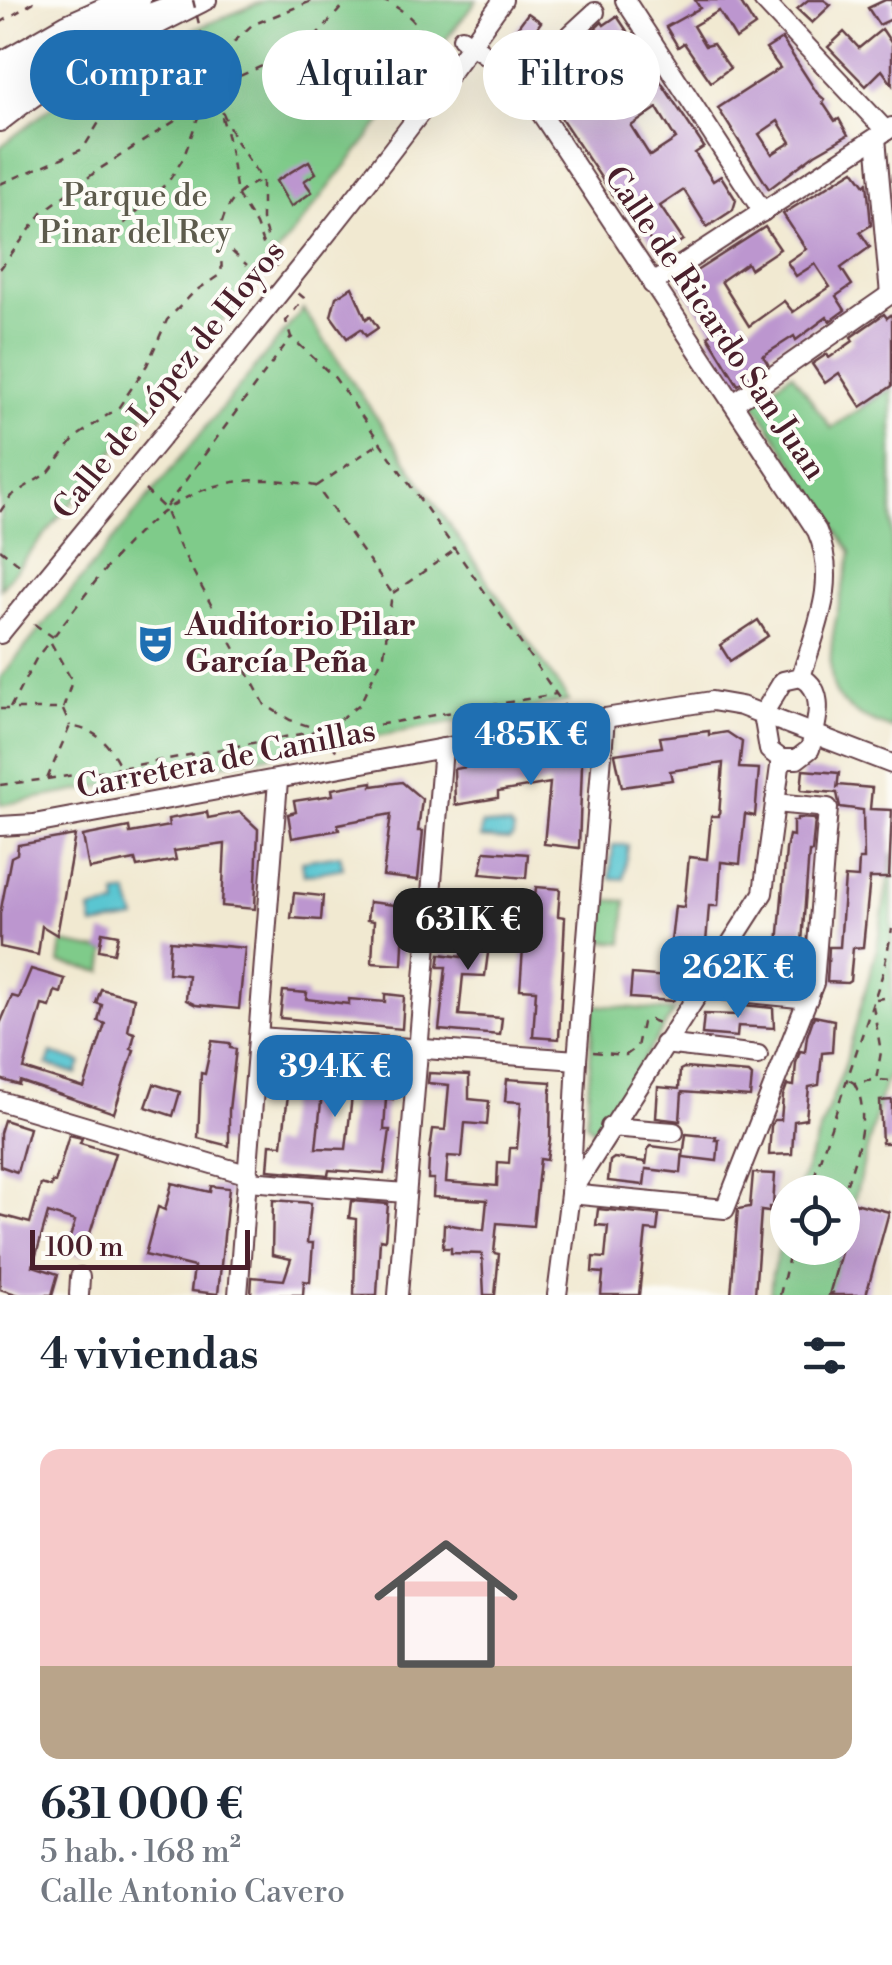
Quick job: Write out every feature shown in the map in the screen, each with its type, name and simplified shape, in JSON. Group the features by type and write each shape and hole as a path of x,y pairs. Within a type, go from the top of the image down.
{"main road":[{"path":"0,82 36,56 139,0"},
{"path":"0,104 147,16 192,0"}],"street":[{"path":"0,62 66,24 121,0"},
{"path":"0,122 21,105 133,38 207,0"},
{"name":"Calle de López de Hoyos","path":"467,41 487,0"},
{"name":"Calle de López de Hoyos","path":"0,634 346,210 467,41 503,0"},
{"path":"625,0 762,212"},
{"path":"734,404 891,294 885,132 763,0"},
{"path":"575,30 595,12"},
{"name":"Calle de Ricardo San Juan","path":"467,41 483,53"},
{"name":"Calle de Ricardo San Juan","path":"545,120 818,531 826,552 829,582 801,678"},
{"path":"652,284 885,132"},
{"path":"801,678 810,682 818,697 814,734 810,749 797,759 781,758 769,750 763,714 783,681 801,678"},
{"name":"Carretera de Canillas","path":"0,826 34,824 712,701 763,714 892,764"},
{"path":"558,1295 582,1056 606,718"},
{"path":"398,1295 443,748"},
{"path":"570,1194 666,1036 762,893 781,758"},
{"path":"238,1295 278,781"},
{"path":"570,1194 725,1208 814,983 828,808 775,802"},
{"name":"Carretera de Canillas","path":"0,836 34,824"},
{"path":"701,988 808,999"},
{"path":"666,1036 758,1055"},
{"path":"259,1037 417,1050 582,1056"},
{"path":"0,1102 248,1178 406,1193"},
{"path":"610,1126 674,1132"},
{"path":"572,1145 579,1155 593,1155"}],"path":[{"path":"0,23 38,0"},
{"path":"192,0 200,30"},
{"path":"242,34 252,25 314,0"},
{"path":"323,30 348,0"},
{"path":"381,0 391,3 421,30"},
{"path":"0,184 83,149 100,120"},
{"path":"0,269 42,212 176,120"},
{"path":"112,235 168,182 183,159 197,120"},
{"path":"223,120 237,194 284,286 304,298 286,321 291,336 335,378 382,441 577,723"},
{"path":"225,120 262,180 262,220 284,286"},
{"path":"0,512 11,496 49,472 76,437 120,407 147,365 167,320 194,292 221,274 219,240 230,201 262,180"},
{"path":"219,240 247,264"},
{"path":"165,508 291,336"},
{"path":"316,486 382,441"},
{"path":"9,709 36,657 139,529 165,508 198,491 236,482 286,480 316,486 392,594 384,654 360,704 321,730"},
{"path":"145,490 165,508 180,547 264,705 290,720 321,730 348,767"},
{"path":"0,549 23,567"},
{"path":"392,594 456,549"},
{"path":"34,624 52,639 72,682 63,709 70,726 47,779"},
{"path":"0,785 557,694"},
{"path":"0,709 63,709"},
{"path":"70,726 91,729 108,744 121,768 124,786"},
{"path":"815,1175 873,1001 892,929"},
{"path":"873,1001 892,996"},
{"path":"873,1001 881,1052 876,1080"},
{"path":"582,1056 626,1055 637,1048 646,1020 666,1036"},
{"path":"846,1079 854,1084 861,1098 860,1132 848,1175"},
{"path":"854,1084 891,1081"},
{"path":"780,1295 787,1265"},
{"path":"828,1295 834,1292"}],"green space":[{"name":"Parque de Pinar del Rey","path":"266,0 477,0 453,30 262,30 262,120 382,120 260,275 0,589 0,147 35,120 242,120 242,30 193,30"},
{"name":"Parque de Pinar del Rey","path":"303,309 569,701 0,805 0,678"},
{"path":"792,373 831,428 892,388 892,729 852,710 835,691 831,676 832,641 851,552 753,401"},
{"path":"892,853 892,1071 884,1084 860,1178 803,1175 845,1064 877,948"},
{"path":"604,900 626,901 623,943 600,941"},
{"path":"62,943 106,951 103,972 59,963"},
{"path":"594,1005 674,1011 601,1127 593,1130 586,1123"},
{"path":"775,1265 838,1265 830,1295 770,1295"}],"water":[{"path":"482,824 510,826 513,837 481,838"},
{"path":"613,845 628,845 624,879 610,878"},
{"path":"340,855 343,868 304,875 302,861"},
{"path":"128,893 136,919 93,926 90,910 117,906 116,895"},
{"path":"51,1053 81,1062 77,1074 47,1065"}],"building":[{"path":"695,0 739,0 755,26 736,39 719,11 693,26 705,46 713,44 730,68 711,82 684,43 678,47 666,27 700,8"},
{"path":"808,0 824,0 831,5 812,23 797,9"},
{"path":"892,0 892,19 879,25 868,8"},
{"path":"528,13 541,22 535,30 516,30"},
{"path":"617,16 626,30 593,30 602,22 604,25"},
{"path":"882,29 892,44 892,84 882,70 866,86 828,47 844,32 859,48"},
{"path":"782,39 848,135 769,189 718,108 780,68 766,49","holes":["778,121 791,142 772,154 759,134"]},
{"path":"660,81 704,147 695,153 713,181 721,176 736,200 733,210 707,227 684,190 660,206 683,240 660,255 635,218 630,221 562,120 640,120 631,126 650,156 676,139 660,113"},
{"path":"309,161 316,173 304,181 312,192 291,207 276,181"},
{"path":"854,170 867,183 871,225 860,232 870,247 841,268 852,285 836,296 845,310 763,356 768,364 738,385 708,336 714,332 679,282 765,227 780,249 750,269 747,263 721,281 749,326 784,301 793,312 830,287 815,264 796,276 787,262 806,249 783,214"},
{"path":"352,287 366,319 370,316 378,328 366,336 361,329 347,338 331,316 336,297"},
{"path":"884,314 887,318 892,314 892,386 861,407 839,373 825,383 812,364 827,354 829,358"},
{"path":"758,620 768,636 730,661 720,645"},
{"path":"709,731 709,735 727,732 742,742 739,768 759,769 755,816 745,814 740,864 721,862 718,906 709,906 705,955 686,953 684,983 673,1001 630,998 632,974 667,977 675,906 684,907 689,857 707,859 711,816 719,816 723,763 670,771 672,780 622,787 615,754 662,747 660,737"},
{"path":"566,749 582,765 579,848 544,844 550,783 455,805 454,769 493,763 491,757 532,750 533,756"},
{"path":"803,770 839,773 837,789 838,785 872,788 870,809 892,810 889,878 870,878 863,947 853,948 847,983 827,982 829,947 840,947 845,877 858,878 859,859 864,859 863,810 840,807 837,793 801,790"},
{"path":"372,782 372,786 402,782 422,799 418,880 383,876 391,814 338,824 339,830 292,838 288,814 296,812 294,801 333,795 332,789"},
{"path":"207,812 208,818 240,812 258,829 255,909 222,906 225,844 174,851 176,860 137,867 135,860 89,869 83,836 129,827 130,833 169,826 168,819"},
{"path":"797,818 815,819 798,958 777,956 786,850"},
{"path":"75,835 57,935 42,926 38,955 0,947 0,914 11,857 17,854 18,845"},
{"path":"485,851 528,854 526,878 480,874"},
{"path":"536,887 560,889 558,916 565,917 559,1039 533,1037 536,990 520,989 524,935 531,935"},
{"path":"294,893 323,896 321,920 291,918"},
{"path":"369,902 412,907 411,925 404,924 402,965 372,963 374,921 367,920"},
{"path":"465,902 485,904 484,918 498,919 498,938 490,938 485,976 463,975 459,1015 502,1018 500,1035 439,1030 446,967 438,967 440,954 462,957"},
{"path":"102,932 118,935 114,953 99,950"},
{"path":"170,941 245,948 239,1009 196,1005 186,1000 188,975 168,973"},
{"path":"740,954 777,956 776,978 739,974"},
{"path":"31,969 65,979 61,993 55,991 50,1007 42,1005 24,1069 84,1088 105,1024 98,1021 102,1005 96,1003 101,989 134,998 128,1031 135,1033 131,1049 134,1050 114,1113 20,1081 19,1085 0,1079 0,1024 12,996 19,998"},
{"path":"283,991 307,993 306,999 349,1004 349,999 385,1002 385,994 404,996 402,1029 280,1018"},
{"path":"743,1005 773,1008 774,1028 738,1026 737,1037 702,1034 704,1014 739,1015"},
{"path":"814,1016 834,1020 832,1052 822,1053 819,1085 809,1087 806,1119 794,1121 792,1154 769,1155 771,1126 774,1120 781,1120 783,1096 787,1085 794,1086 796,1063 800,1051 805,1052"},
{"path":"212,1041 230,1043 230,1048 236,1049 229,1146 198,1138 201,1073 205,1074"},
{"path":"296,1060 396,1071 393,1099 386,1098 384,1130 390,1130 384,1174 268,1170 270,1144 282,1145 290,1078 296,1081","holes":["322,1093 352,1096 346,1149 316,1148"]},
{"path":"680,1070 749,1073 750,1097 682,1092 680,1121 656,1118 658,1087 679,1089"},
{"path":"429,1073 469,1075 469,1099 489,1101 487,1125 465,1123 462,1157 448,1156 446,1182 497,1186 498,1162 509,1163 510,1148 517,1148 521,1102 505,1101 507,1079 551,1082 550,1139 547,1160 540,1159 533,1226 497,1223 495,1295 484,1295 482,1254 451,1253 451,1248 443,1248 444,1224 484,1230 487,1200 433,1197 434,1179 428,1179 433,1129 445,1130 449,1085 428,1083"},
{"path":"154,1084 180,1092 173,1116 146,1107"},
{"path":"892,1100 892,1143 882,1143 880,1101"},
{"path":"4,1120 29,1128 17,1172 0,1166"},
{"path":"686,1134 716,1137 717,1161 683,1157"},
{"path":"69,1135 82,1138 80,1143 115,1153 83,1256 66,1251 75,1221 48,1213 33,1266 58,1274 52,1295 19,1295 0,1289 0,1215 30,1223 41,1184 51,1187 55,1183"},
{"path":"651,1146 683,1150 681,1173 646,1169 644,1185 608,1181 610,1161 614,1158 646,1165"},
{"path":"753,1173 775,1174 770,1175 769,1212 761,1211 755,1295 731,1295 738,1209 750,1207"},
{"path":"172,1183 210,1192 211,1186 229,1188 218,1294 191,1291 194,1267 145,1255 158,1207 165,1210"},
{"path":"273,1200 311,1203 307,1243 313,1243 310,1282 304,1281 303,1295 251,1295 252,1277 284,1280 291,1259 272,1255"},
{"path":"351,1201 388,1204 385,1240 380,1239 377,1295 354,1295 356,1219 349,1218"},
{"path":"860,1204 889,1212 866,1295 829,1295 837,1265 860,1265"},
{"path":"598,1209 659,1215 657,1231 646,1230 639,1295 601,1295 603,1273 592,1272 593,1257 605,1258 608,1226 596,1225"}],"place":[{"name":"Auditorio Pilar García Peña","path":"155,643"}]}
